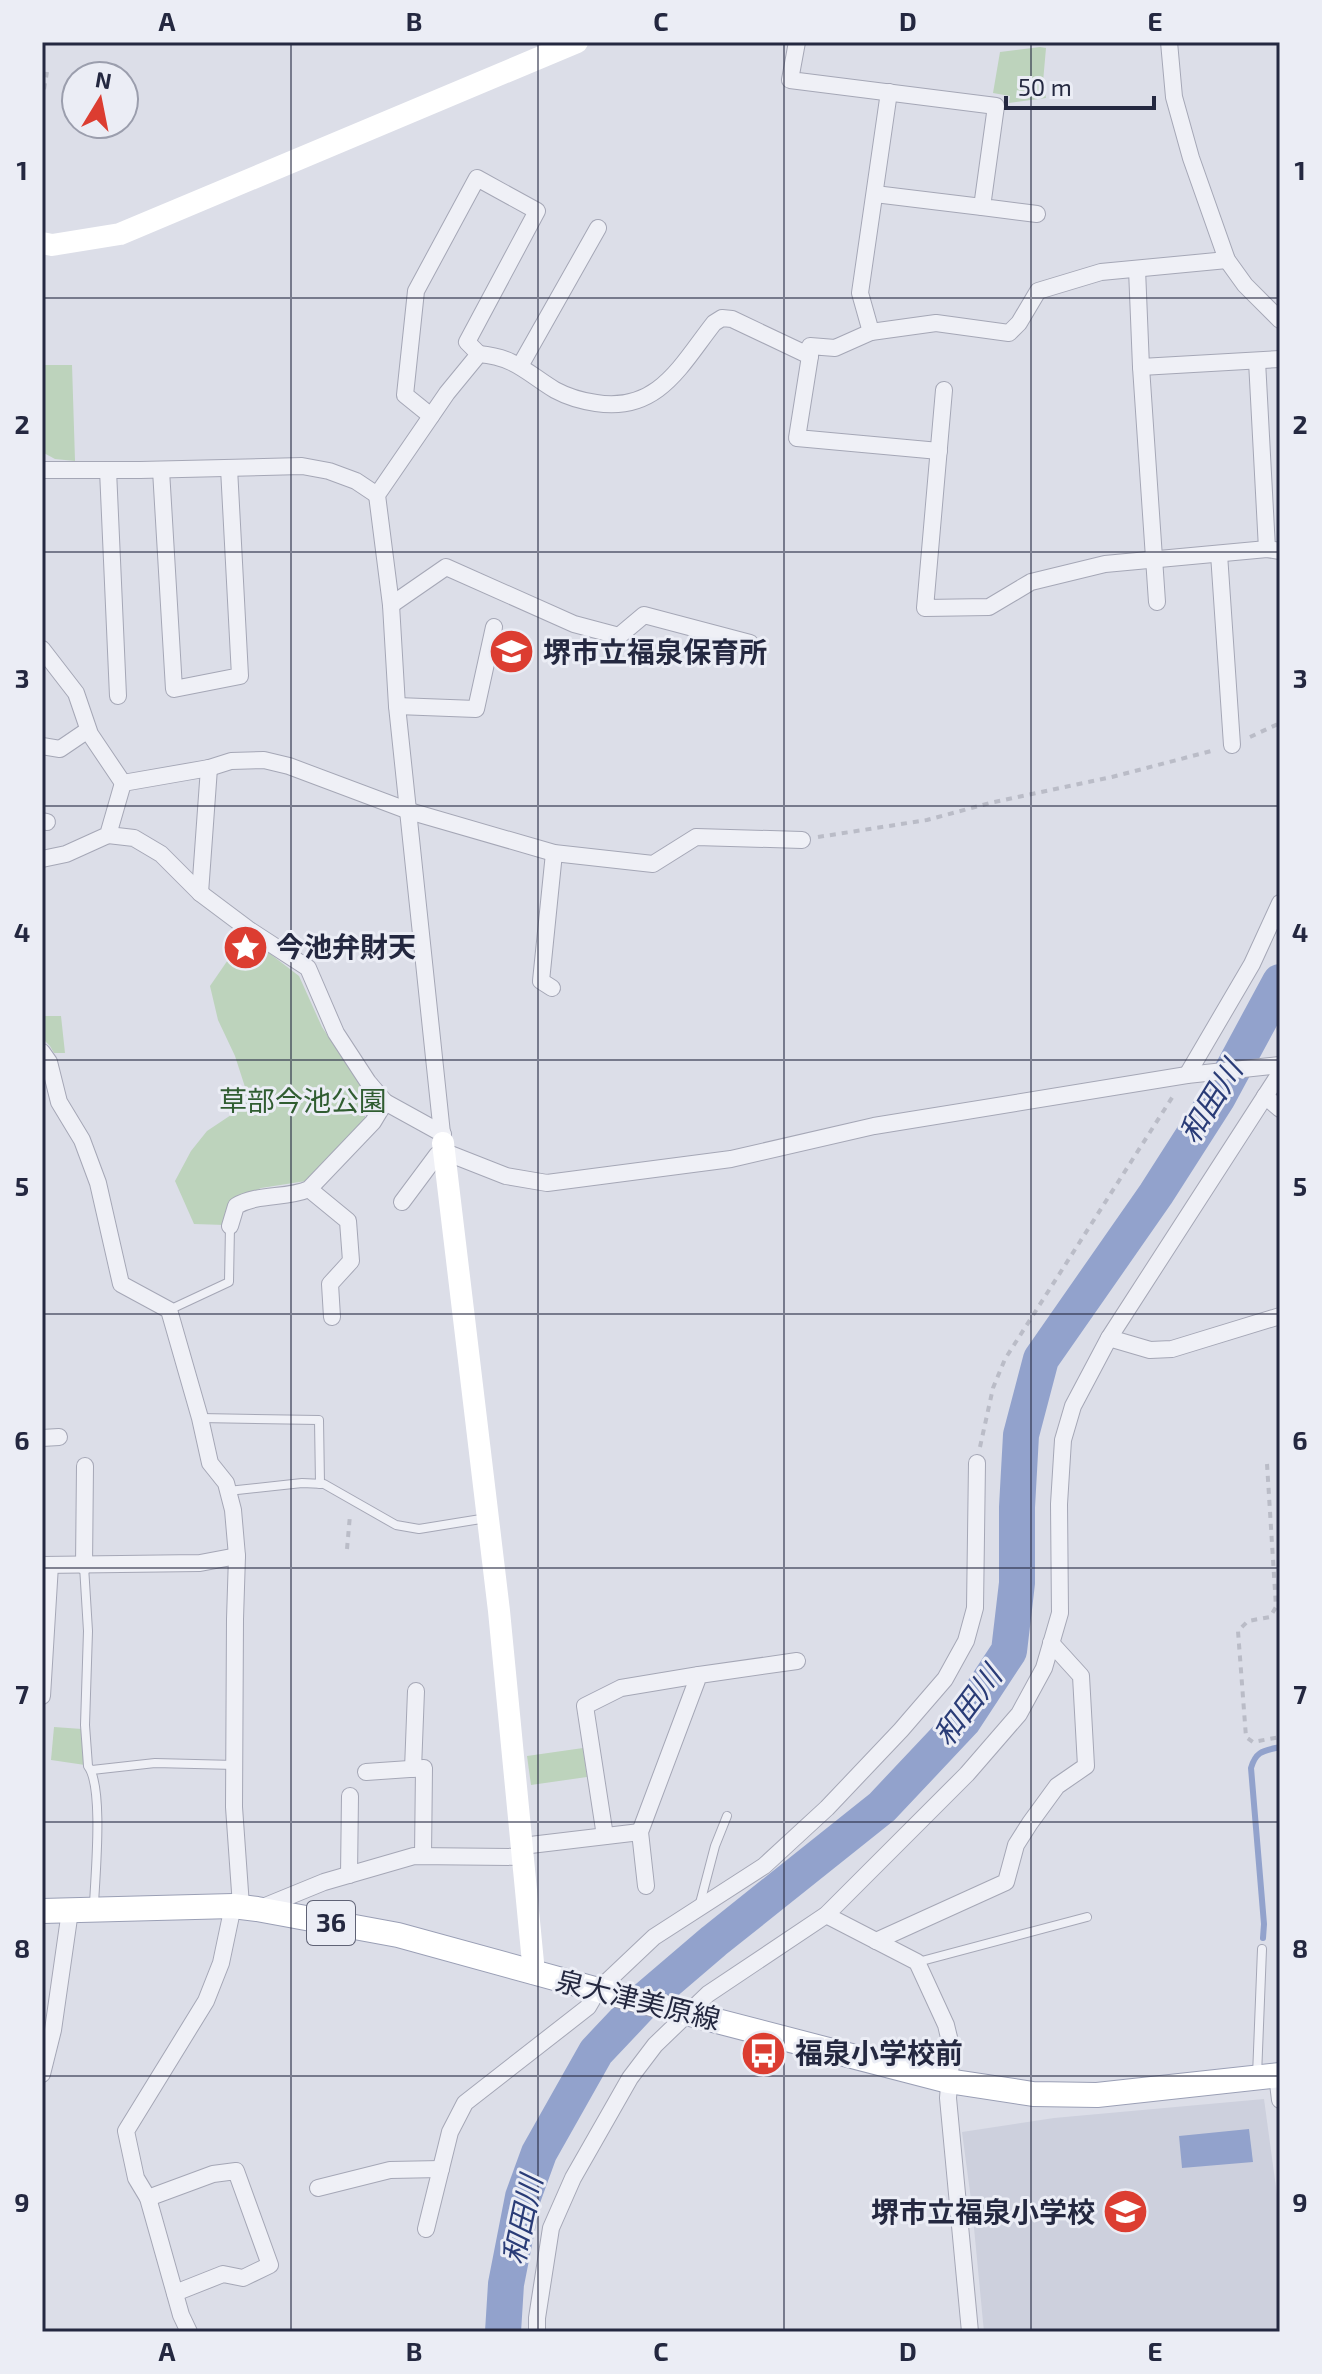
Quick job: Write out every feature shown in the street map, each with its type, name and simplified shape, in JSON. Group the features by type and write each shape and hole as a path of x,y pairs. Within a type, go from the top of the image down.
{"main road":[{"name":"泉大津美原線","path":"42,1911 244,1907 398,1935 948,2081 1033,2094 1097,2095 1272,2076"}],"street":[{"path":"42,243 52,245 120,234 577,42"},
{"path":"797,42 790,80 996,106 982,207"},
{"path":"1169,42 1174,97 1191,158 1227,260 1245,285 1280,320"},
{"path":"871,332 860,293 889,92"},
{"path":"431,416 405,395 416,291 477,178 537,211 467,342 479,354 498,356 520,366 558,392 581,401 608,405 631,404 663,388 714,323 722,318 732,319 810,356"},
{"path":"875,194 1037,214"},
{"path":"520,366 598,228"},
{"path":"939,451 797,438 810,346 835,348 871,332 936,323 1009,333 1019,323 1038,291 1101,272 1227,260"},
{"path":"1137,269 1157,602"},
{"path":"479,354 431,416 377,495 534,1973"},
{"path":"1141,367 1280,359"},
{"path":"944,390 925,608 989,607 1031,582 1105,564 1274,550 1257,361"},
{"path":"42,470 302,466 356,481 377,495"},
{"path":"161,470 174,689 240,676 229,468"},
{"path":"108,470 118,696"},
{"path":"1219,554 1232,745"},
{"path":"391,605 446,567 574,624 619,636 644,615 750,643"},
{"path":"397,706 476,709 494,627"},
{"path":"42,649 76,693 88,730 123,783 108,835"},
{"path":"42,746 60,749 88,730"},
{"path":"123,783 209,768 231,761 264,760 289,766 409,811 554,853 653,864 696,837 802,840"},
{"path":"200,893 209,768"},
{"path":"42,859 66,854 108,835 134,838 161,854 200,893 308,968 336,1033 385,1102 444,1143 506,1176 547,1183 731,1159 874,1126 1192,1074 1280,1065"},
{"path":"552,988 541,981 554,853"},
{"path":"1192,1074 1252,964 1280,903"},
{"path":"42,1052 49,1062 59,1102 82,1140 98,1183 121,1284 169,1310 210,1463 226,1483 233,1510 237,1556 234,1807 244,1907 206,2001 126,2131 136,2178 148,2198 189,2332"},
{"path":"537,2332 551,2228 573,2178 630,2078 680,2010 826,1915 967,1774 1019,1714 1044,1668 1060,1613 1059,1504 1063,1440 1073,1406 1109,1338 1280,1073"},
{"path":"1265,1096 1280,1109"},
{"path":"230,1226 236,1206 248,1199 298,1194 309,1189 373,1122 385,1102"},
{"path":"402,1202 444,1143"},
{"path":"309,1189 348,1221 351,1261 330,1284 332,1317"},
{"path":"1109,1338 1150,1350 1172,1349 1280,1316"},
{"path":"426,2229 450,2132 465,2103 606,1992 654,1937 764,1866 827,1808 945,1679 966,1641 975,1608 977,1463"},
{"path":"84,1566 85,1466"},
{"path":"42,1696 46,1565 200,1563 237,1556"},
{"path":"876,1941 1006,1882 1016,1845 1030,1823 1057,1786 1086,1766 1081,1676 1051,1643"},
{"path":"605,1836 585,1706 621,1688 797,1661"},
{"path":"646,1886 640,1832 699,1675"},
{"path":"413,1769 416,1691"},
{"path":"366,1772 424,1768 423,1856"},
{"path":"349,1875 350,1796"},
{"path":"244,1907 414,1856 522,1851 640,1832"},
{"path":"42,2074 82,1910"},
{"path":"826,1915 917,1962 946,2025 952,2050 948,2098 970,2332"},
{"path":"1272,2076 1280,2100"},
{"path":"318,2188 390,2170 441,2169"},
{"path":"148,2198 213,2174 236,2171 270,2265 243,2278 223,2274 175,2293"}],"lane":[{"path":"169,1310 229,1282 230,1226"},
{"path":"200,1418 319,1420 320,1484"},
{"path":"228,1491 320,1484 396,1525 419,1529 488,1518"},
{"path":"82,1910 97,1835 95,1785 88,1766 85,1725 88,1631 84,1566"},
{"path":"92,1770 155,1763 235,1765"},
{"path":"698,1908 715,1846 727,1816"},
{"path":"917,1962 1087,1917"},
{"path":"1262,1949 1272,2076"}],"path":[{"path":"42,101 45,73"},
{"path":"802,840 927,820 1112,777 1232,745 1280,723"},
{"path":"977,1463 993,1388 1005,1359 1192,1074"},
{"path":"1267,1464 1276,1607 1270,1617 1248,1621 1238,1631 1246,1737 1253,1742 1280,1737"},
{"path":"331,1488 329,1501 350,1515 347,1549"}],"shaded area":[{"name":"堺市立福泉小学校","path":"1264,2099 1280,2217 1280,2332 984,2332 962,2132 1054,2118"}],"green space":[{"path":"1046,48 1043,82 1046,98 1009,103 1010,96 993,93 1000,52"},
{"path":"42,365 72,365 75,461 55,459 42,452"},
{"name":"草部今池公園","path":"243,938 299,976 322,1027 365,1092 365,1120 306,1181 261,1188 237,1200 225,1225 194,1224 175,1181 191,1151 207,1131 246,1105 245,1087 218,1020 210,986"},
{"path":"42,1016 61,1016 65,1053 54,1053 43,1039"},
{"path":"54,1727 82,1729 85,1765 51,1760"},
{"path":"583,1748 587,1777 531,1785 527,1756"}],"water":[{"path":"1249,2129 1253,2162 1182,2168 1179,2136"}],"waterway":[{"name":"和田川","path":"503,2332 506,2284 523,2197 539,2153 596,2052 645,2000 882,1807 963,1721 1009,1651 1017,1583 1021,1435 1041,1359 1156,1194 1218,1097 1280,982"},
{"path":"1263,1938 1251,1768 1261,1753 1280,1747"}],"place":[{"name":"堺市立福泉保育所","path":"512,652"},
{"name":"今池弁財天","path":"245,947"},
{"name":"福泉小学校前","path":"764,2053"},
{"name":"堺市立福泉小学校","path":"1126,2212"}]}
